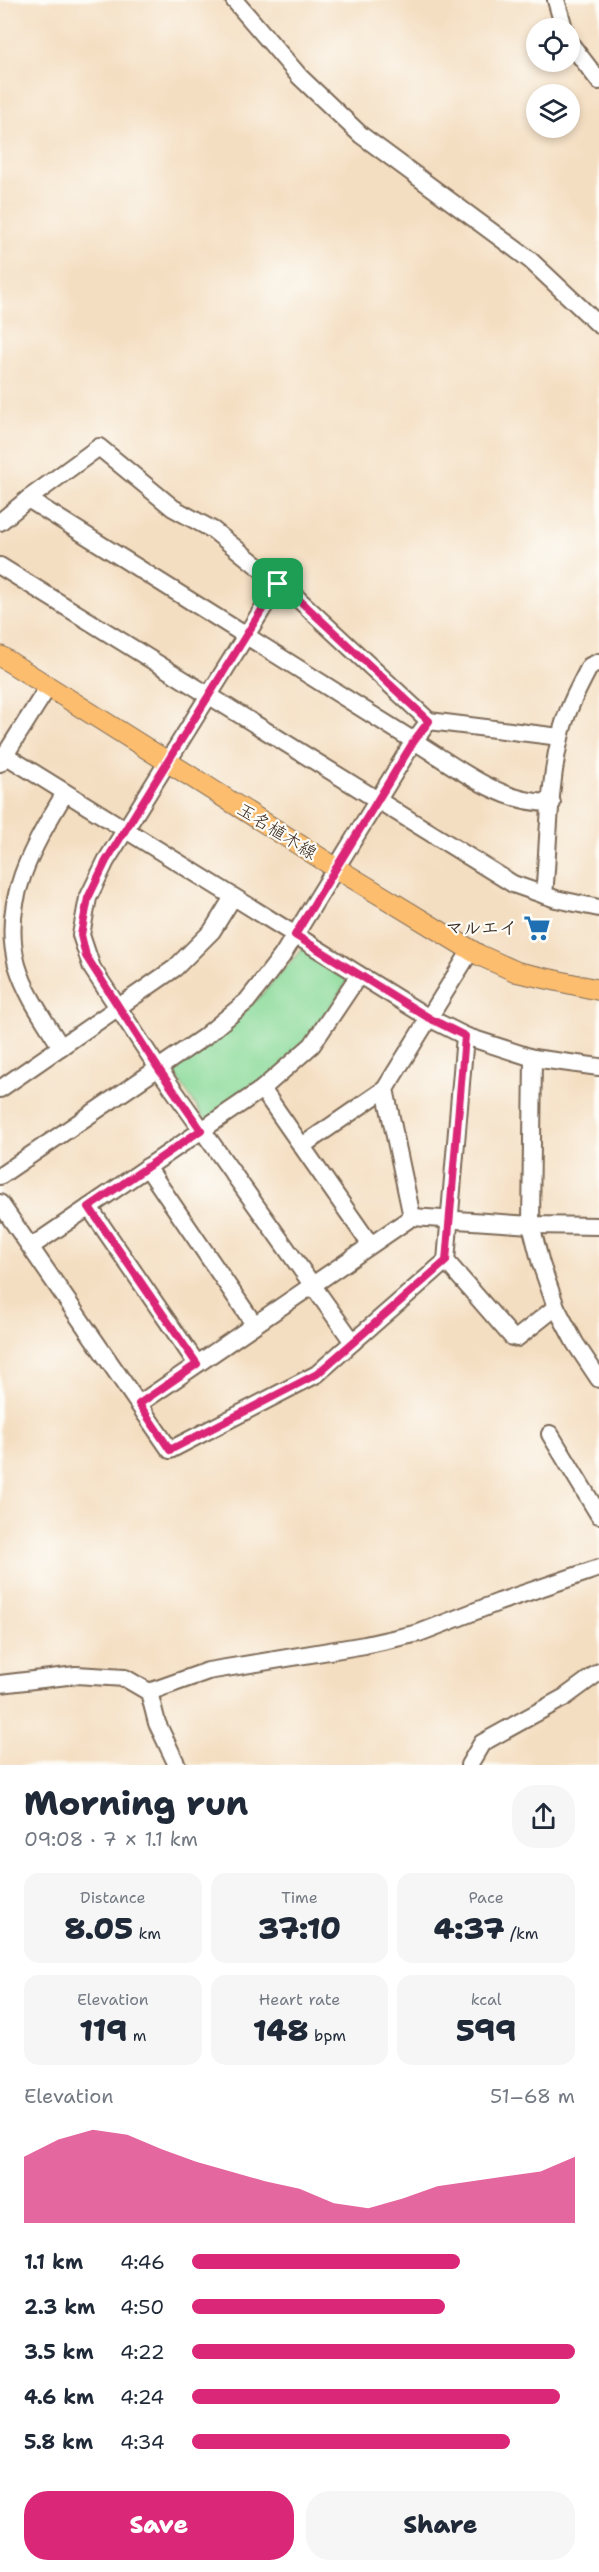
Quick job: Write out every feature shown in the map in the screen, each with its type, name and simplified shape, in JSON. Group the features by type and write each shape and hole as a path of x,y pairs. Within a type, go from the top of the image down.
{"main road":[{"name":"玉名植木線","path":"0,656 336,868 471,950 517,972 599,990"}],"street":[{"path":"234,0 300,77 361,135 530,260 599,325"},
{"path":"556,0 561,18"},
{"path":"580,56 599,81"},
{"path":"0,522 99,447 173,508 213,530 296,597 429,721 560,737"},
{"path":"28,500 489,787 515,799 552,803"},
{"path":"0,566 513,884 543,895 599,908"},
{"path":"278,584 106,861 88,898 81,935 92,968 158,1068 353,1342"},
{"path":"543,895 560,737 573,700 590,666 599,662"},
{"path":"48,687 3,760 64,793 429,1018 465,1036 533,1058 599,1067"},
{"path":"0,1176 204,1037 247,1001 295,935 414,741 429,721"},
{"path":"61,1047 28,993 17,965 5,908 34,846 64,793"},
{"path":"1,1085 61,1047 175,968 212,931 233,897"},
{"path":"302,1146 385,1089 471,950"},
{"path":"32,1246 262,1089 312,1045 359,975"},
{"path":"0,1203 32,1246 170,1450 317,1374 446,1261 452,1220 465,1036"},
{"path":"533,1058 531,1225 541,1264 556,1307 575,1343 599,1379"},
{"path":"262,1089 370,1244"},
{"path":"385,1089 412,1217"},
{"path":"147,1167 254,1324"},
{"path":"89,1207 197,1364"},
{"path":"139,1404 412,1217 531,1225 599,1226"},
{"path":"446,1261 512,1337 517,1338 556,1307"},
{"path":"550,1434 599,1515"},
{"path":"149,1692 208,1671 365,1645 419,1633 499,1602 599,1568"},
{"path":"469,1765 483,1743 565,1697 599,1672"},
{"path":"0,1684 76,1675 125,1678 149,1692 157,1723 177,1765"}],"green space":[{"path":"303,948 351,976 306,1045 269,1079 206,1121 173,1071 223,1033"}],"place":[{"name":"マルエイ","path":"537,928"}],"route":[{"path":"278,584 296,597 429,721 414,741 295,935 429,1018 465,1036 452,1220 446,1261 317,1374 170,1450 139,1404 197,1364 89,1207 201,1130 92,968 86,956 81,935 88,898 106,861 278,584"}]}
